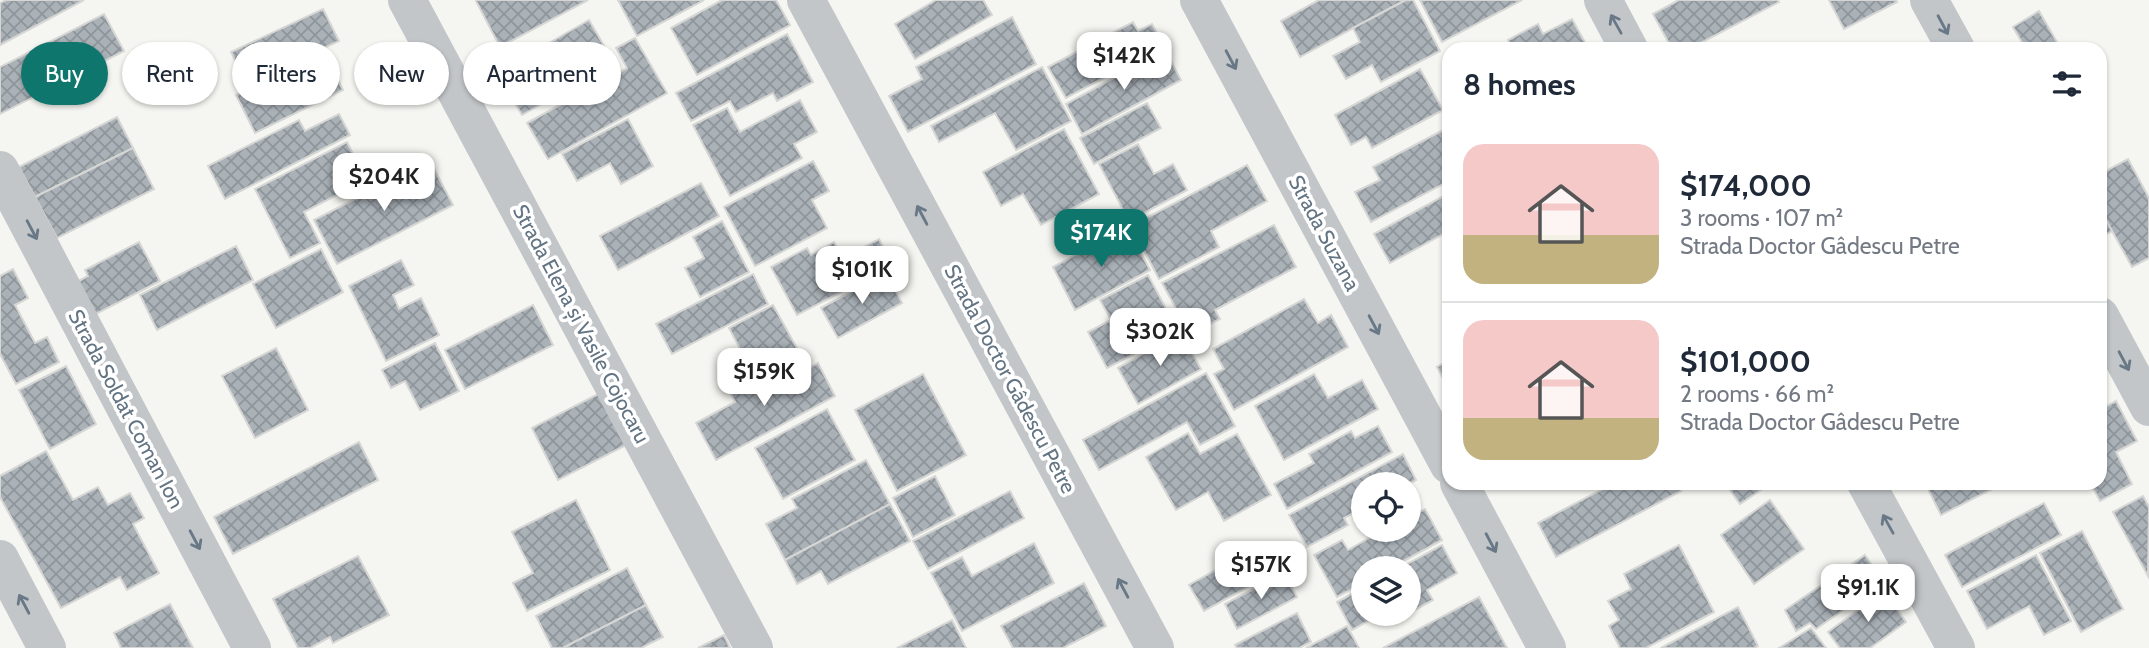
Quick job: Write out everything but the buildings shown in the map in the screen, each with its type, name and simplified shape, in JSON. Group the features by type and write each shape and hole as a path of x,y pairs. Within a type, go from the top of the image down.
{"street":[{"name":"Strada Elena și Vasile Cojocaru","path":"407,0 754,648"},
{"name":"Strada Doctor Gâdescu Petre","path":"806,0 1155,648"},
{"name":"Strada Suzana","path":"1199,0 1442,452"},
{"path":"1603,0 1625,42"},
{"path":"1929,0 1952,42"},
{"name":"Strada Soldat Coman Ion","path":"0,170 252,648"},
{"path":"2107,329 2149,407"},
{"path":"1462,490 1547,648"},
{"path":"1870,490 1955,648"},
{"path":"0,559 47,648"}]}
